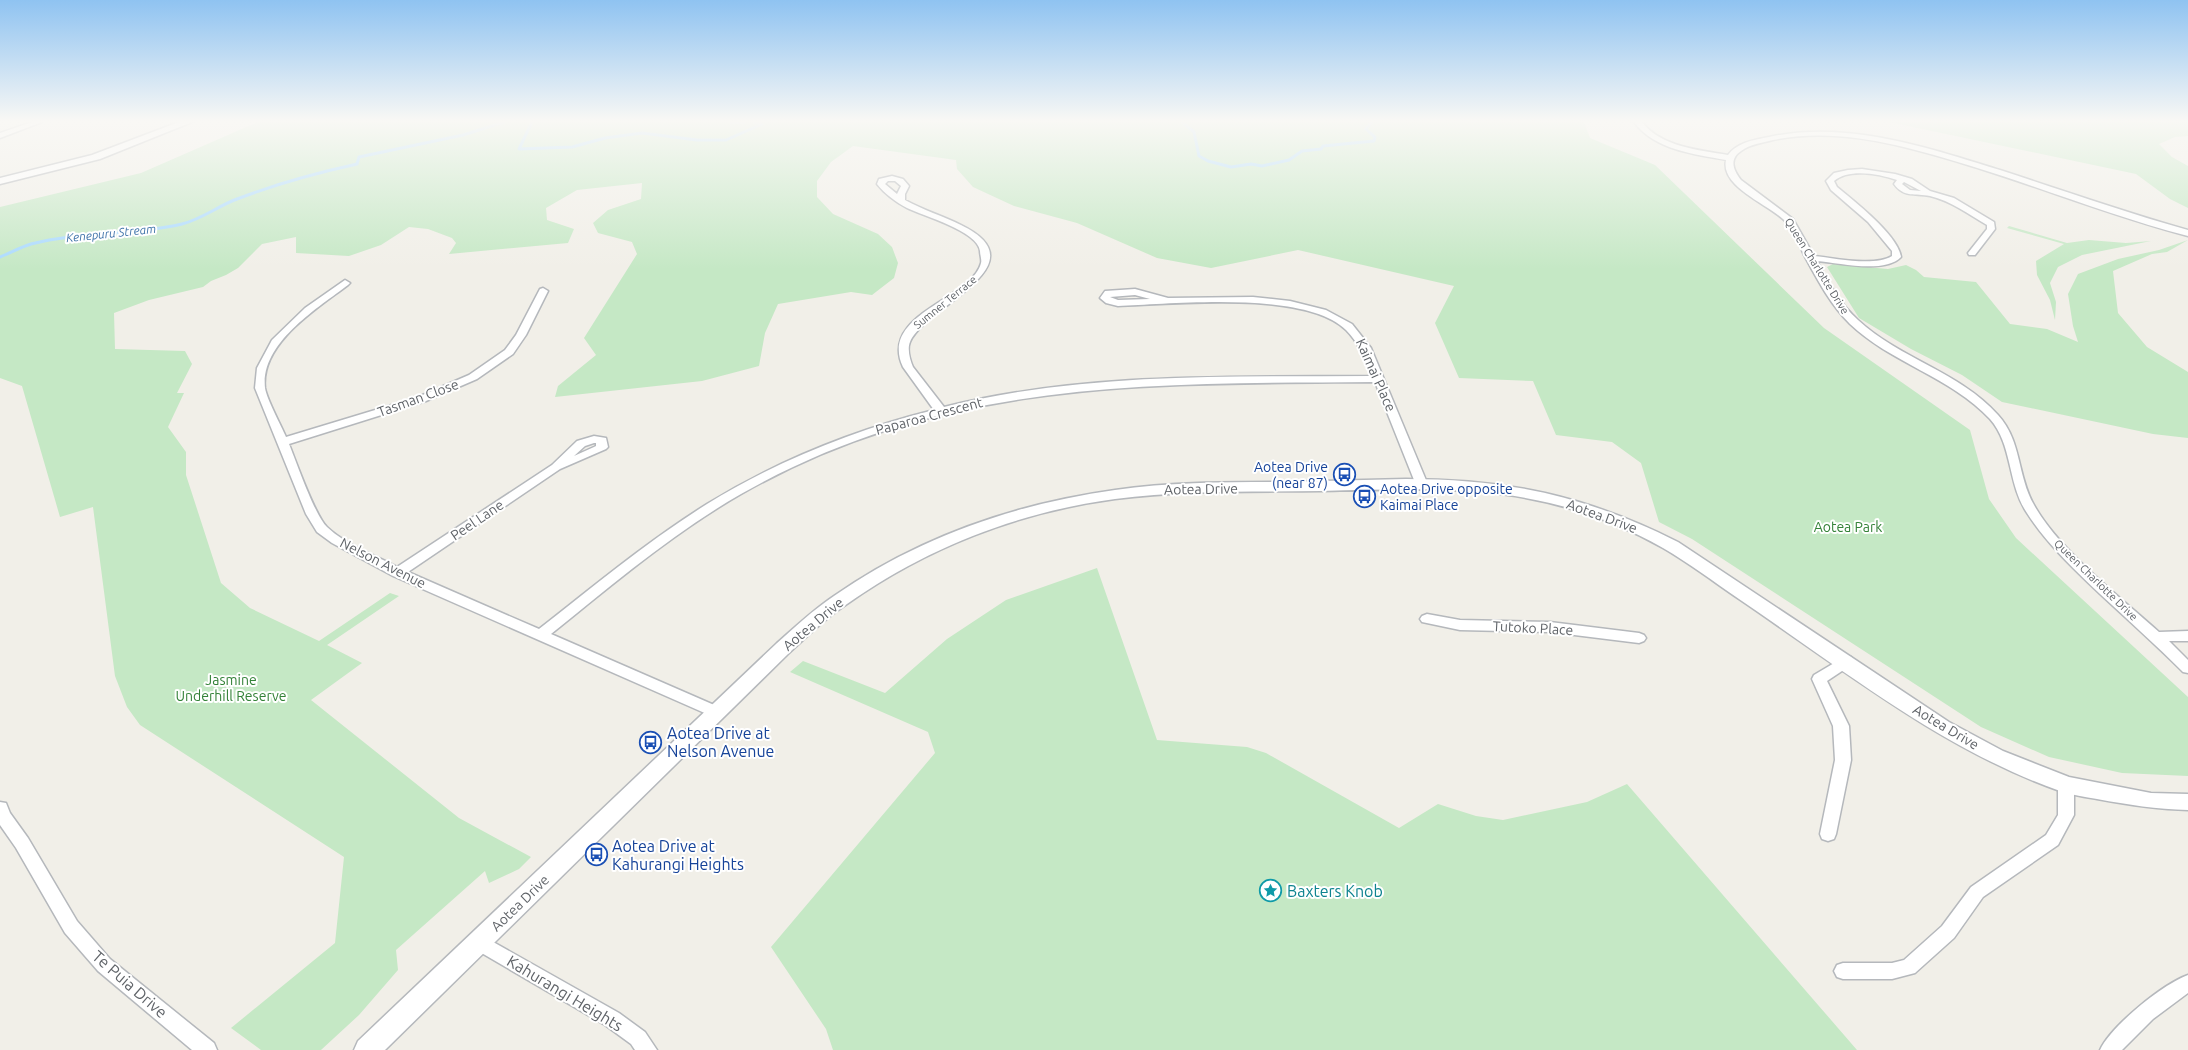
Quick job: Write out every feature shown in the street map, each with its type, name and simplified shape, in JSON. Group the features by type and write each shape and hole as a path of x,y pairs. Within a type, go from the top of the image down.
{"street":[{"path":"0,181 40,171"},
{"name":"Queen Charlotte Drive","path":"1732,171 1735,178 1748,190 1786,216 1839,306 1854,323 1890,348 1960,389 1994,417 2008,436 2013,451 2019,486 2037,519 2071,558 2188,668"},
{"path":"1995,171 2188,233"},
{"path":"1811,258 1881,263 1894,260 1897,257 1896,251 1871,220 1834,188 1830,181 1835,175 1852,172 1875,173 1902,179 1898,184 1901,189 1912,193 1927,193 1951,200 1991,224 1991,229 1972,252"},
{"name":"Sumner Terrace","path":"901,201 970,234 984,247 986,255 985,263 973,281 923,317 906,339 904,360 941,410"},
{"name":"Nelson Avenue","path":"345,283 302,316 281,336 268,354 261,370 260,388 312,514 322,530 336,540 398,573 716,712"},
{"name":"Tasman Close","path":"282,442 422,399 473,377 509,352 521,336 543,291"},
{"name":"Kaimai Place","path":"1172,302 1135,292 1108,294 1105,298 1118,303 1274,301 1296,304 1322,312 1336,318 1356,332 1366,348 1422,484"},
{"name":"Paparoa Crescent","path":"540,636 656,544 738,491 801,459 838,444 941,410 1027,393 1102,384 1378,379"},
{"name":"Peel Lane","path":"398,573 556,467"},
{"name":"Aotea Drive","path":"367,1050 716,712 789,643 840,600 884,572 942,542 1006,518 1087,499 1157,490 1422,484 1488,486 1528,493 1580,506 1626,523 1694,560 1942,727 1996,756 2066,784 2107,794 2151,801 2188,802"},
{"name":"Tutoko Place","path":"1427,619 1460,625 1550,627 1639,638"},
{"path":"2156,637 2188,636"},
{"path":"1828,834 1843,760 1842,735 1841,726 1819,679 1846,661"},
{"path":"1843,971 1892,971 1909,967 1948,932 1977,892 2052,840 2066,815 2066,784"},
{"name":"Te Puia Drive","path":"0,808 2,815 22,843 71,927 104,965 207,1050"},
{"name":"Kahurangi Heights","path":"479,942 612,1019 638,1038 647,1050"},
{"path":"2110,1050 2153,1007 2188,983"}],"green space":[{"name":"Jasmine Underhill Reserve","path":"146,171 824,171 817,181 817,197 833,214 878,234 892,247 898,263 894,278 872,295 851,292 778,304 765,333 759,366 702,381 555,397 558,386 596,355 584,338 637,254 632,242 598,233 593,223 608,210 641,199 642,183 577,190 546,208 547,220 574,229 568,243 449,254 456,243 452,238 428,229 409,227 381,245 349,256 296,253 296,237 262,244 238,268 203,287 149,300 114,313 115,349 185,351 192,364 177,393 184,393 168,427 186,452 186,475 221,583 250,608 319,641 390,593 399,596 327,645 362,663 311,700 459,818 531,857 519,869 489,883 485,871 396,950 398,970 359,1015 321,1050 261,1050 231,1028 335,943 344,857 140,725 127,707 115,676 93,507 60,517 22,386 0,378 0,207"},
{"name":"Aotea Park","path":"959,171 1661,171 1824,328 1970,430 1989,499 2016,538 2188,697 2188,776 2122,773 2049,757 1981,727 1692,539 1659,522 1641,463 1612,442 1556,435 1533,381 1459,378 1435,323 1454,286 1298,250 1211,268 1157,258 1077,223 1014,206 973,187"},
{"path":"2122,171 2188,171 2188,208 2170,199 2136,174"},
{"path":"2009,226 2067,243 2089,240 2126,243 2151,241 2082,255 2058,267 2050,283 2056,302 2055,320 2050,300 2037,275 2036,261 2064,244 2007,228"},
{"path":"2188,240 2167,252 2152,254 2113,271 2118,313 2147,347 2188,372 2188,438 2153,434 2002,402 1962,375 1911,349 1859,318 1827,267 1833,264 1888,269 1906,265 1924,277 1976,282 2010,324 2047,329 2078,342 2073,326 2068,294 2078,274 2118,259 2159,250"},
{"path":"1097,568 1157,740 1247,747 1266,753 1399,828 1438,804 1476,816 1503,820 1587,802 1627,784 1857,1050 833,1050 826,1029 771,947 935,753 928,732 790,672 803,661 885,693 947,639 1006,600"}],"waterway":[{"name":"Kenepuru Stream","path":"0,257 27,245 50,240 163,228 182,224 266,188 328,171"}],"place":[{"name":"Aotea Drive (near 87)","path":"1344,475"},
{"name":"Aotea Drive opposite Kaimai Place","path":"1364,497"},
{"name":"Aotea Drive at Nelson Avenue","path":"651,742"},
{"name":"Aotea Drive at Kahurangi Heights","path":"596,855"},
{"name":"Baxters Knob","path":"1271,891"}]}
